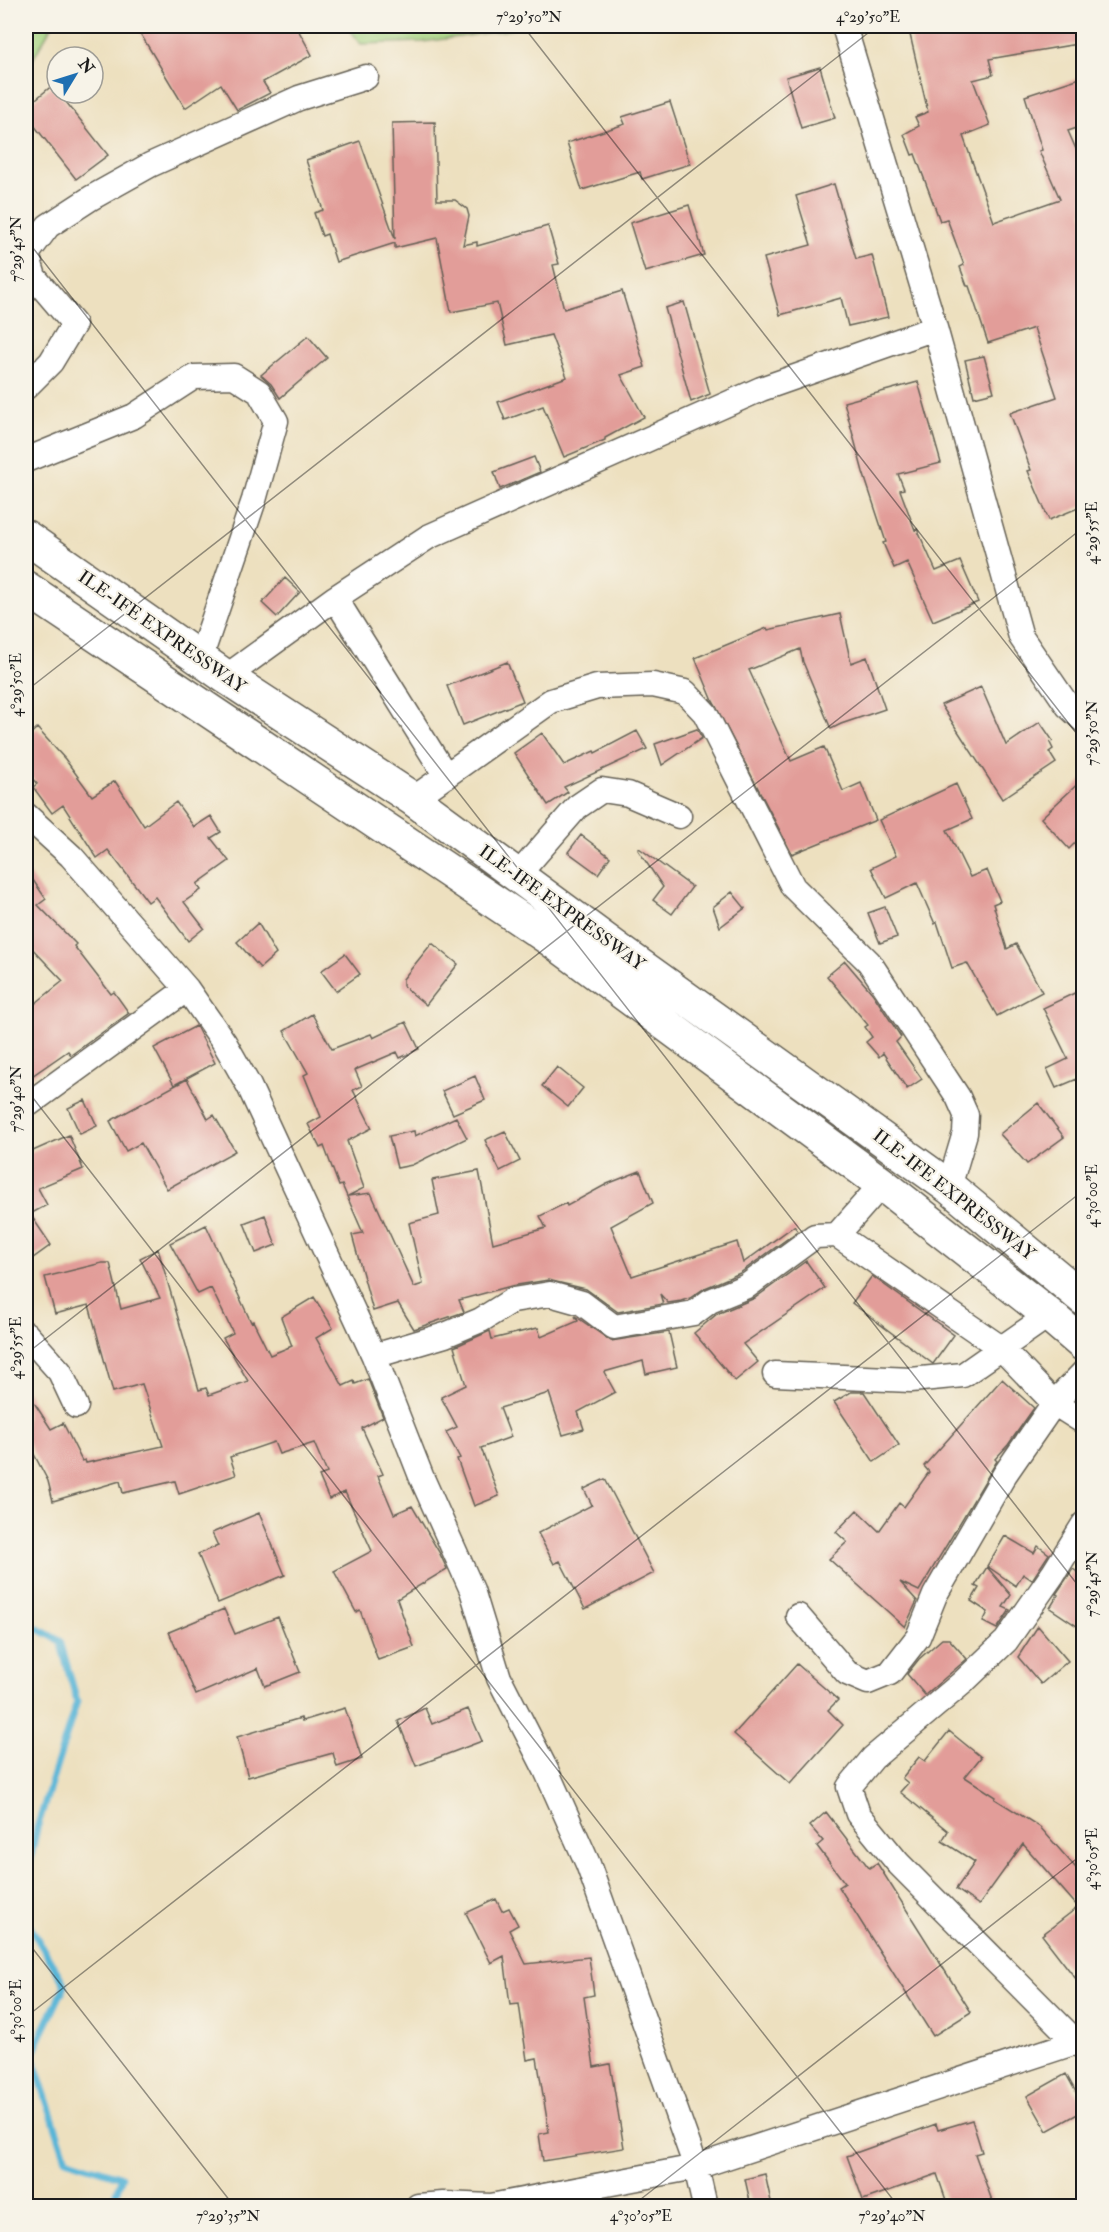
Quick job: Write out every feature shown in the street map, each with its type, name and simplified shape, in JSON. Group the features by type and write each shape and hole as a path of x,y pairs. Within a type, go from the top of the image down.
{"main road":[{"name":"ILE-IFE EXPRESSWAY","path":"26,537 213,668 413,799 949,1187 1083,1299"},
{"path":"56,609 87,580"},
{"name":"ILE-IFE EXPRESSWAY","path":"26,588 550,939 882,1184 1049,1315 1083,1346"}],"street":[{"path":"844,26 936,328 1021,637 1068,706 1083,721"},
{"path":"26,387 51,362 74,324 34,277 27,254 48,226 91,198 150,165 299,98 366,77"},
{"path":"213,668 335,598 428,537 761,389 936,328"},
{"path":"26,460 134,416 194,377 234,376 259,392 276,421 213,668"},
{"path":"335,598 446,776"},
{"path":"413,799 551,701 597,687 653,685 685,692 705,713 793,887 869,962 958,1097 966,1115 965,1133 949,1187"},
{"path":"517,876 577,807 602,790 628,794 679,816"},
{"path":"26,815 71,856 187,989 224,1042 249,1086 374,1356 421,1476 472,1590 499,1678 546,1770 588,1864 696,2168 705,2206"},
{"path":"26,1106 187,989"},
{"path":"837,1235 882,1184"},
{"path":"374,1356 445,1335 481,1320 513,1300 550,1294 582,1303 614,1327 694,1313 710,1301 747,1286 814,1236 837,1235 1001,1348 1054,1403 1083,1422"},
{"path":"775,1374 911,1380 963,1376 1049,1315"},
{"path":"26,1334 60,1372 76,1406"},
{"path":"798,1616 847,1673 868,1682 890,1673 918,1637 935,1595 1005,1474 1054,1403 1083,1372"},
{"path":"418,2206 443,2204 491,2206 696,2168 1080,2045 898,1863 858,1814 849,1787 873,1758 962,1683 1006,1641 1053,1575 1083,1524"}],"green space":[{"path":"26,26 52,26 26,71"},
{"path":"347,26 535,26 423,42 361,44"}],"building":[{"path":"151,26 296,26 312,55 263,82 270,93 237,110 221,84 185,108 140,33"},
{"path":"908,26 1083,26 1083,43 989,59 993,75 973,80 990,125 963,136 994,222 1060,199 1039,151 1042,150 1025,96 1083,77 1083,126 1068,131 1083,165 1083,506 1049,520 1028,471 1031,470 1010,413 1057,397 1034,328 988,343 969,286 967,286 960,267 964,265 947,219 940,221 915,154 912,155 904,134 919,126 915,117 928,112"},
{"path":"820,67 835,118 801,128 786,77"},
{"path":"45,92 45,105 68,105 108,155 76,179 26,115 26,107"},
{"path":"670,102 690,164 642,179 640,172 582,190 567,143 625,124 622,117"},
{"path":"435,122 437,200 455,200 467,209 469,216 463,245 477,242 477,246 548,226 559,264 553,265 564,309 622,291 645,367 621,375 644,417 605,440 564,457 543,406 505,420 498,402 567,377 551,335 507,345 497,303 451,312 437,238 395,248 395,243 336,262 327,234 322,236 314,213 323,210 306,160 360,141 395,239 392,123"},
{"path":"834,184 856,259 872,255 888,317 848,326 841,298 780,315 764,258 811,245 796,196"},
{"path":"689,205 704,255 645,272 630,223"},
{"path":"684,302 710,394 691,402 665,308"},
{"path":"308,336 327,358 280,398 271,384 261,375"},
{"path":"984,356 994,392 974,397 965,360"},
{"path":"918,382 941,463 898,474 904,489 900,490 915,530 917,529 936,571 960,561 978,602 933,621 907,562 894,568 883,543 886,542 863,472 844,402"},
{"path":"534,457 540,472 500,489 494,472"},
{"path":"285,578 300,592 277,617 262,603"},
{"path":"840,614 851,663 867,657 885,709 831,729 803,662 800,649 749,670 791,761 824,747 843,791 861,783 876,820 792,854 713,701 695,658 767,628 768,630"},
{"path":"507,662 523,701 463,725 447,686"},
{"path":"981,687 1006,745 1040,722 1053,741 1050,743 1053,749 1049,752 1056,763 1002,799 941,705"},
{"path":"37,728 65,759 92,796 115,781 144,826 176,802 194,827 211,816 221,832 211,838 229,861 197,884 201,890 184,902 204,928 188,941 155,897 148,902 108,850 97,858 63,805 52,813 33,787 37,784 26,771 26,738"},
{"path":"697,729 702,738 662,765 655,744"},
{"path":"637,731 647,749 564,787 568,792 548,805 514,753 542,733 564,765 594,751 595,753"},
{"path":"1083,779 1083,835 1069,849 1041,818"},
{"path":"956,784 972,819 947,830 970,877 987,870 1000,901 993,904 1007,949 1016,944 1042,992 997,1016 967,963 952,968 937,922 935,924 917,883 886,898 871,868 896,856 879,820"},
{"path":"581,835 610,857 598,874 568,852"},
{"path":"639,848 692,887 672,914 653,900 663,887 638,850"},
{"path":"26,870 46,899 38,905 76,944 74,946 111,994 114,992 129,1013 71,1055 68,1051 26,1080 26,1011 63,981 26,942"},
{"path":"732,892 745,908 720,927 713,907"},
{"path":"885,907 897,937 880,943 868,913"},
{"path":"258,923 276,954 260,968 237,942"},
{"path":"432,943 458,964 426,1005 403,986 403,979"},
{"path":"345,954 360,974 336,991 321,971"},
{"path":"845,961 873,994 901,1037 896,1042 922,1079 907,1089 883,1053 879,1057 866,1042 872,1037 865,1027 868,1025 827,976"},
{"path":"1083,989 1083,1092 1077,1079 1056,1088 1047,1069 1068,1059 1043,1008"},
{"path":"312,1014 332,1049 371,1034 373,1038 406,1022 419,1049 400,1058 397,1052 355,1070 362,1086 353,1090 372,1128 347,1141 364,1188 348,1196 371,1193 414,1287 423,1284 409,1223 439,1215 432,1180 479,1171 493,1243 546,1228 540,1216 566,1203 567,1206 607,1184 640,1171 653,1203 611,1226 632,1276 737,1242 743,1263 794,1226 798,1231 740,1273 681,1301 668,1303 660,1294 663,1304 618,1312 586,1289 548,1280 511,1286 459,1300 464,1312 414,1329 398,1303 373,1311 352,1235 363,1233 342,1185 339,1186 324,1146 320,1148 308,1124 321,1117 304,1075 308,1073 284,1031"},
{"path":"196,1026 215,1063 174,1085 154,1048"},
{"path":"557,1067 583,1088 568,1107 542,1086"},
{"path":"475,1076 485,1100 453,1114 442,1091"},
{"path":"187,1079 208,1119 214,1115 235,1151 167,1189 141,1143 126,1151 110,1121"},
{"path":"85,1100 97,1126 80,1134 68,1108"},
{"path":"1038,1103 1064,1137 1027,1164 1000,1134"},
{"path":"456,1117 467,1138 412,1165 397,1168 389,1136 414,1131 415,1136"},
{"path":"505,1131 520,1161 500,1171 485,1140"},
{"path":"69,1135 83,1169 38,1188 47,1205 30,1214 51,1245 26,1263 26,1154"},
{"path":"265,1215 276,1245 256,1253 244,1223"},
{"path":"206,1225 251,1322 253,1321 270,1355 292,1346 281,1317 314,1297 333,1328 316,1338 343,1386 354,1381 355,1384 368,1379 383,1417 362,1428 383,1474 378,1476 394,1514 412,1506 447,1569 397,1599 414,1647 378,1660 360,1610 356,1612 334,1571 372,1551 345,1492 329,1499 319,1476 327,1473 314,1443 279,1454 274,1442 230,1457 236,1475 179,1494 175,1481 123,1493 120,1481 53,1501 48,1481 26,1439 26,1390 51,1429 63,1423 82,1461 85,1460 86,1463 163,1446 142,1384 113,1392 89,1305 55,1314 45,1277 110,1263 121,1309 160,1298 140,1258 158,1249 199,1390 206,1388 209,1395 248,1381 223,1338 233,1333 211,1288 198,1294 170,1243"},
{"path":"806,1261 825,1288 743,1344 758,1362 735,1381 694,1333 717,1314 755,1298"},
{"path":"872,1276 954,1335 933,1364 852,1303"},
{"path":"575,1316 611,1341 669,1332 677,1367 646,1374 643,1361 604,1372 615,1392 578,1412 584,1429 563,1435 549,1393 500,1408 511,1437 481,1448 499,1496 474,1506 457,1459 460,1458 446,1432 457,1427 441,1397 466,1385 454,1347 490,1331 492,1339 538,1328 541,1337 578,1321"},
{"path":"1002,1379 1034,1408 1008,1445 995,1459 997,1461 919,1591 900,1582 917,1601 905,1627 829,1559 847,1542 836,1532 857,1510 879,1531 899,1503 904,1507 929,1472 924,1466"},
{"path":"851,1392 864,1392 899,1445 874,1462 834,1402"},
{"path":"605,1479 654,1573 585,1609 560,1561 554,1564 538,1533 592,1505 584,1489"},
{"path":"259,1513 285,1575 218,1603 198,1554 218,1546 212,1533"},
{"path":"1005,1536 1034,1553 1038,1546 1049,1554 1032,1580 1023,1574 1016,1586 987,1566"},
{"path":"987,1567 1011,1595 1003,1607 1010,1610 997,1629 983,1622 988,1612 971,1601 979,1588 975,1586"},
{"path":"1073,1569 1083,1576 1083,1630 1050,1608 1058,1595 1056,1594"},
{"path":"224,1609 235,1634 278,1617 300,1672 265,1686 258,1668 196,1695 169,1632"},
{"path":"1038,1626 1068,1661 1041,1684 1018,1657"},
{"path":"942,1639 949,1639 967,1659 925,1695 907,1674 919,1659"},
{"path":"797,1664 838,1700 828,1710 843,1725 790,1784 734,1734"},
{"path":"345,1708 362,1759 337,1767 333,1753 248,1777 237,1737"},
{"path":"425,1708 432,1724 468,1709 482,1741 416,1766 398,1721"},
{"path":"949,1731 981,1757 965,1777 1040,1827 1083,1876 1083,1988 1042,1935 1078,1907 1023,1844 979,1905 956,1889 975,1862 942,1841 948,1831 900,1792 908,1783 902,1778 919,1757 925,1761"},
{"path":"826,1812 869,1868 877,1863 971,2012 933,2036 839,1887 845,1883 817,1846 823,1841 810,1826"},
{"path":"496,1899 502,1911 509,1908 518,1925 509,1930 526,1964 589,1957 594,1995 584,1997 594,2067 610,2064 624,2148 543,2161 539,2134 549,2132 537,2058 527,2060 519,2004 510,2005 504,1956 491,1963 466,1913"},
{"path":"1066,2074 1083,2105 1083,2111 1047,2131 1027,2096"},
{"path":"972,2120 982,2152 975,2154 994,2206 948,2206 937,2174 863,2200 847,2156 936,2124 938,2130"},
{"path":"765,2174 772,2206 751,2206 745,2179"}],"waterway":[{"path":"26,1622 60,1641 77,1701 37,1828 26,1879"},
{"path":"26,1920 65,1985 32,2055 66,2159 122,2177 111,2206"}]}
